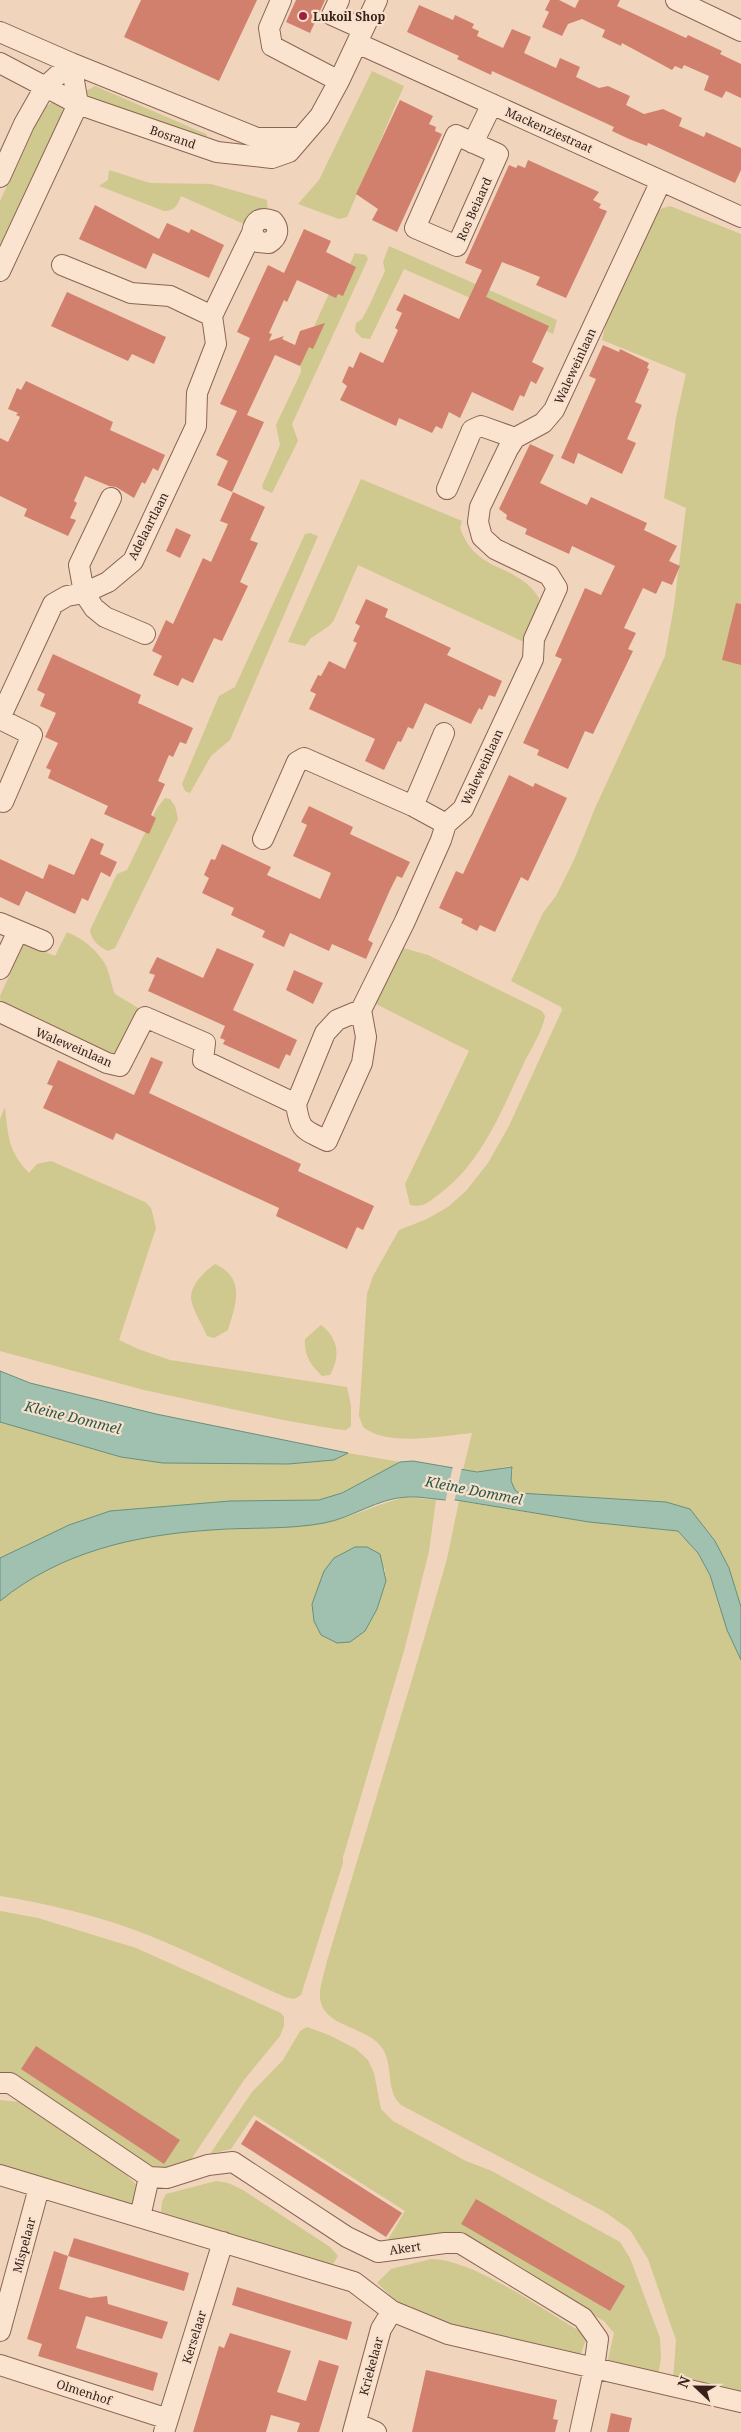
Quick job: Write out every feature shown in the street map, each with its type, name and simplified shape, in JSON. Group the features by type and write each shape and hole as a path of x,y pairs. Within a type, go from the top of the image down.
{"street":[{"path":"282,0 269,28 272,46 339,81"},
{"name":"Mackenziestraat","path":"339,0 332,15 360,36 492,104 741,217"},
{"name":"Bosrand","path":"0,63 78,104 217,152 272,158 289,152 320,116 339,81 376,0"},
{"path":"676,0 741,31"},
{"path":"0,32 71,63 257,138 300,138"},
{"path":"0,177 24,124 45,87 71,63"},
{"path":"0,271 78,104 71,63"},
{"path":"473,143 492,104"},
{"name":"Ros Beiaard","path":"456,135 473,143 498,154 457,246 415,228 456,135"},
{"name":"Waleweinlaan","path":"361,1010 405,922 441,840 446,824 463,809 533,659 534,639 557,588 549,575 495,549 482,538 478,522 480,507 508,448 515,438 543,423 554,410 661,181"},
{"path":"62,265 131,293 170,296 212,316 252,234"},
{"name":"Adelaartlaan","path":"0,719 53,604 67,596 84,593 108,582 133,561 196,426 197,393 216,344 212,316"},
{"path":"447,489 472,430 481,426 515,438"},
{"path":"111,498 79,565 84,593 94,608 105,617 145,634"},
{"path":"0,719 32,735 3,802"},
{"path":"413,806 444,733"},
{"path":"263,839 297,762 304,758 413,806 446,824"},
{"path":"0,969 9,927 43,941"},
{"path":"361,1010 366,1037 362,1063 328,1141 303,1129 298,1123 296,1104 325,1033 337,1020 361,1010"},
{"name":"Waleweinlaan","path":"0,1012 99,1059 120,1066 145,1017 205,1043 203,1060 296,1104"},
{"path":"0,2083 10,2084 149,2177 140,2217"},
{"name":"Akert","path":"149,2177 167,2178 208,2165 233,2162 347,2237 378,2252 445,2243 460,2243 583,2318 598,2339 594,2368 580,2432"},
{"path":"0,2175 354,2282 392,2312 448,2334 741,2402"},
{"name":"Mispelaar","path":"0,2331 39,2188"},
{"name":"Kerselaar","path":"166,2425 223,2242"},
{"name":"Kriekelaar","path":"376,2432 354,2427 381,2329 392,2312"},
{"name":"Olmenhof","path":"0,2365 166,2425"}],"shaded area":[{"path":"372,71 404,86 347,217 339,219 298,204 319,180"},
{"path":"95,86 206,134 208,139 87,102 86,91"},
{"path":"51,103 57,103 62,107 63,114 0,256 0,201 43,109"},
{"path":"109,170 150,183 211,184 267,200 268,212 246,225 181,196 175,207 164,211 99,186 108,180"},
{"path":"670,206 741,234 741,1607 729,1568 715,1541 690,1509 666,1502 519,1493 515,1491 511,1481 513,1469 509,1466 483,1472 463,1470 472,1433 415,1439 386,1437 363,1427 359,1416 367,1294 373,1276 399,1230 427,1219 448,1207 466,1191 488,1163 509,1126 562,1010 561,1007 511,981 543,913 556,896 574,860 596,806 665,656 674,606 686,508 664,498 676,418 686,374 602,340 610,307 656,214 660,209"},
{"path":"389,246 557,320 553,334 404,269 370,339 362,338 355,331 356,323 362,319 385,271 383,262"},
{"path":"355,253 366,255 368,259 292,424 298,441 272,493 263,489 262,486 280,445 276,425 301,372 300,358 331,289 341,283"},
{"path":"361,479 462,521 460,528 467,543 476,554 519,578 529,586 539,598 537,612 526,643 358,565 334,620 329,626 311,638 305,646 288,642"},
{"path":"310,533 318,536 230,740 211,756 190,793 185,791 182,784 219,696 235,687 305,534"},
{"path":"165,798 170,799 175,806 178,819 115,948 108,951 96,943 90,930 117,874 127,870 157,808"},
{"path":"67,932 89,945 102,959 115,994 140,1009 116,1056 1,1005 0,996 24,943 55,956"},
{"path":"400,947 428,955 542,1011 545,1016 539,1035 498,1119 478,1153 453,1182 432,1200 418,1206 410,1205 405,1184 469,1051 374,1003"},
{"path":"5,1107 10,1143 22,1165 29,1173 37,1164 51,1161 145,1202 151,1208 156,1228 119,1340 170,1360 347,1387 351,1406 351,1426 346,1430 283,1420 144,1390 0,1351 0,1119"},
{"path":"215,1264 225,1270 235,1284 236,1301 228,1330 214,1338 207,1336 192,1304 191,1294 203,1274"},
{"path":"321,1325 331,1336 336,1348 336,1361 330,1375 322,1376 309,1359 305,1345 305,1339"},
{"path":"0,1422 121,1457 163,1463 334,1460 348,1453 400,1462 342,1493 319,1500 230,1501 110,1511 69,1525 0,1558"},
{"path":"406,1497 436,1500 429,1551 404,1651 343,1857 343,1863 301,1995 294,1999 285,1997 152,1936 116,1924 67,1910 0,1896 0,1601 23,1584 48,1570 74,1558 128,1541 184,1532 323,1523 344,1518","holes":["355,1547 385,1569 386,1582 377,1609 321,1635 314,1621 312,1604 334,1558"]},
{"path":"459,1501 589,1522 678,1531 698,1553 710,1575 727,1630 741,1660 741,2397 673,2381 676,2340 648,2259 630,2230 605,2212 401,2105 391,2087 387,2058 377,2042 335,2020 321,2004 321,1984 327,1961 447,1559"},
{"path":"0,1911 38,1918 136,1948 281,2013 284,2017 284,2026 280,2036 244,2080 186,2167 160,2174 0,2076"},
{"path":"307,2027 329,2035 356,2049 368,2060 374,2073 381,2109 393,2121 466,2161 492,2171 620,2242 630,2258 660,2338 661,2358 658,2377 607,2364 614,2333 604,2321 456,2236 386,2243 405,2211 254,2115 231,2149 210,2154 252,2092 283,2060 300,2031"},
{"path":"0,2100 19,2102 122,2171 138,2186 132,2204 0,2165"},
{"path":"216,2181 228,2183 243,2190 330,2247 338,2256 333,2264 301,2258 161,2212 162,2202 166,2194"},
{"path":"431,2259 448,2261 467,2267 488,2277 583,2333 586,2340 580,2356 411,2315 377,2283 391,2269"}],"water":[{"name":"Kleine Dommel","path":"0,1371 30,1383 156,1414 348,1453 334,1460 288,1464 163,1463 121,1457 0,1422"},
{"name":"Kleine Dommel","path":"413,1461 477,1472 512,1467 511,1481 515,1490 519,1493 666,1502 690,1509 715,1541 729,1568 741,1607 741,1660 727,1630 710,1575 698,1553 678,1531 589,1522 456,1500 413,1497 396,1498 324,1523 296,1527 225,1529 154,1536 100,1549 73,1558 23,1584 0,1601 0,1558 69,1525 110,1511 230,1501 319,1500 342,1493 400,1462"},
{"path":"355,1547 367,1547 380,1554 386,1581 377,1609 365,1631 350,1642 337,1643 321,1635 314,1621 312,1604 324,1571 334,1558"}],"pier":[{"path":"453,1466 462,1467 454,1503 445,1503"}],"building":[{"path":"141,0 257,0 219,81 124,37"},
{"path":"296,0 325,0 310,33 286,22"},
{"path":"550,0 559,0 575,8 579,0 620,0 617,6 686,38 688,35 722,51 720,54 741,64 741,98 726,91 722,98 704,90 709,76 684,65 682,69 675,66 672,70 622,43 621,46 602,37 605,30 582,19 568,24 562,36 542,27 549,12 545,10"},
{"path":"419,5 453,20 455,15 474,24 472,28 479,31 477,36 503,48 512,29 531,37 524,53 556,68 560,58 580,67 576,77 599,88 608,86 630,96 626,105 644,114 663,109 682,118 679,126 704,137 706,132 741,148 741,170 735,183 648,143 647,146 629,139 612,131 614,127 492,71 491,75 457,59 459,56 407,32"},
{"path":"400,100 433,116 429,124 436,127 435,131 442,134 397,232 372,220 378,209 356,194"},
{"path":"528,160 599,192 593,200 601,204 599,208 607,211 566,298 536,285 540,277 502,262 486,297 549,326 532,362 544,368 536,384 531,381 524,397 520,395 513,411 472,392 460,418 449,412 442,429 436,426 432,433 399,418 396,426 340,400 347,386 342,382 349,366 353,368 360,352 383,363 398,330 395,328 402,313 396,310 404,294 459,319 482,270 465,263 509,165 516,168 518,165 525,168"},
{"path":"95,205 159,239 167,223 189,233 191,229 224,245 209,278 153,253 146,269 79,239"},
{"path":"304,229 331,241 326,252 356,267 343,296 338,294 336,298 297,280 287,302 284,300 269,333 272,334 269,341 284,336 282,339 295,345 300,331 325,323 313,349 309,347 300,366 275,355 247,415 264,422 232,492 217,485 228,461 216,455 237,411 220,404 250,338 237,332 268,265 284,273"},
{"path":"67,292 166,337 154,364 132,354 128,361 51,326"},
{"path":"603,345 619,352 620,349 649,363 647,368 649,369 635,402 642,405 627,439 636,443 622,474 578,453 574,464 561,458 596,379 589,376"},
{"path":"26,381 113,422 110,430 165,455 158,471 153,468 145,484 142,482 134,498 116,487 85,476 74,501 77,503 70,518 76,520 68,536 24,516 27,509 0,496 0,438 8,442 20,417 16,415 18,413 8,409 17,388 21,390"},
{"path":"530,444 554,455 540,483 587,505 591,497 647,523 644,530 677,546 669,561 680,566 672,585 662,581 656,594 643,588 624,628 636,633 628,649 633,651 593,734 585,731 568,769 537,755 539,750 523,743 562,659 555,656 585,588 601,595 615,566 572,546 569,554 525,534 527,529 506,519 507,515 499,509"},
{"path":"233,492 265,507 250,540 258,543 240,582 248,586 222,641 214,638 193,683 182,678 178,686 153,675 162,656 152,651 166,620 173,624 203,558 211,562 228,524 220,521"},
{"path":"176,528 191,535 180,558 166,551"},
{"path":"366,599 388,609 385,617 451,648 447,655 502,681 495,697 489,695 482,710 479,708 471,724 425,703 413,729 408,727 401,742 398,741 384,770 365,761 375,739 309,709 316,694 310,691 318,675 321,676 329,661 345,669 357,643 353,641 360,626 355,623"},
{"path":"736,603 741,604 741,665 722,660"},
{"path":"53,654 141,695 138,703 193,728 186,744 180,742 173,757 169,755 158,781 165,784 151,815 156,818 149,834 104,814 108,806 48,778 51,770 46,768 58,743 45,737 56,713 40,706 45,694 37,690"},
{"path":"509,775 533,787 535,783 567,798 528,881 521,877 495,932 480,925 477,931 461,923 463,919 439,908 456,871 463,874"},
{"path":"309,806 353,827 350,834 410,862 402,878 397,876 390,890 368,940 373,943 366,959 332,944 329,951 290,933 284,947 262,937 265,931 231,915 234,908 202,893 209,878 204,875 211,859 215,860 222,844 271,867 267,875 320,899 331,873 293,856 307,825 301,822"},
{"path":"91,838 104,844 100,854 117,862 110,877 101,872 88,901 82,898 75,914 26,891 19,906 0,897 0,859 43,879 49,864 74,875"},
{"path":"217,948 254,964 233,1010 297,1040 290,1056 286,1054 279,1069 223,1044 225,1040 220,1038 225,1026 148,991 155,975 149,973 157,957 203,978"},
{"path":"294,970 323,983 313,1004 286,990"},
{"path":"151,1057 163,1062 149,1093 301,1164 298,1171 374,1206 363,1230 357,1227 347,1249 276,1216 279,1208 116,1133 113,1140 43,1108 53,1086 47,1084 58,1060 134,1095"},
{"path":"36,2046 180,2140 164,2164 21,2069"},
{"path":"256,2120 402,2213 386,2237 241,2144"},
{"path":"476,2199 625,2286 610,2311 461,2224"},
{"path":"74,2238 189,2273 184,2291 68,2256"},
{"path":"54,2251 68,2256 59,2289 90,2298 107,2296 108,2304 168,2322 162,2339 86,2316 76,2348 158,2373 153,2391 38,2356 42,2344 27,2339"},
{"path":"237,2287 352,2322 347,2340 232,2305"},
{"path":"230,2333 291,2351 277,2392 306,2401 319,2360 339,2366 319,2432 297,2432 300,2423 271,2415 266,2432 193,2432 219,2346 224,2348"},
{"path":"426,2370 557,2400 553,2419 558,2420 555,2432 412,2432"},
{"path":"611,2413 632,2418 629,2432 607,2432"}],"place":[{"name":"Lukoil Shop","path":"303,16"}]}
